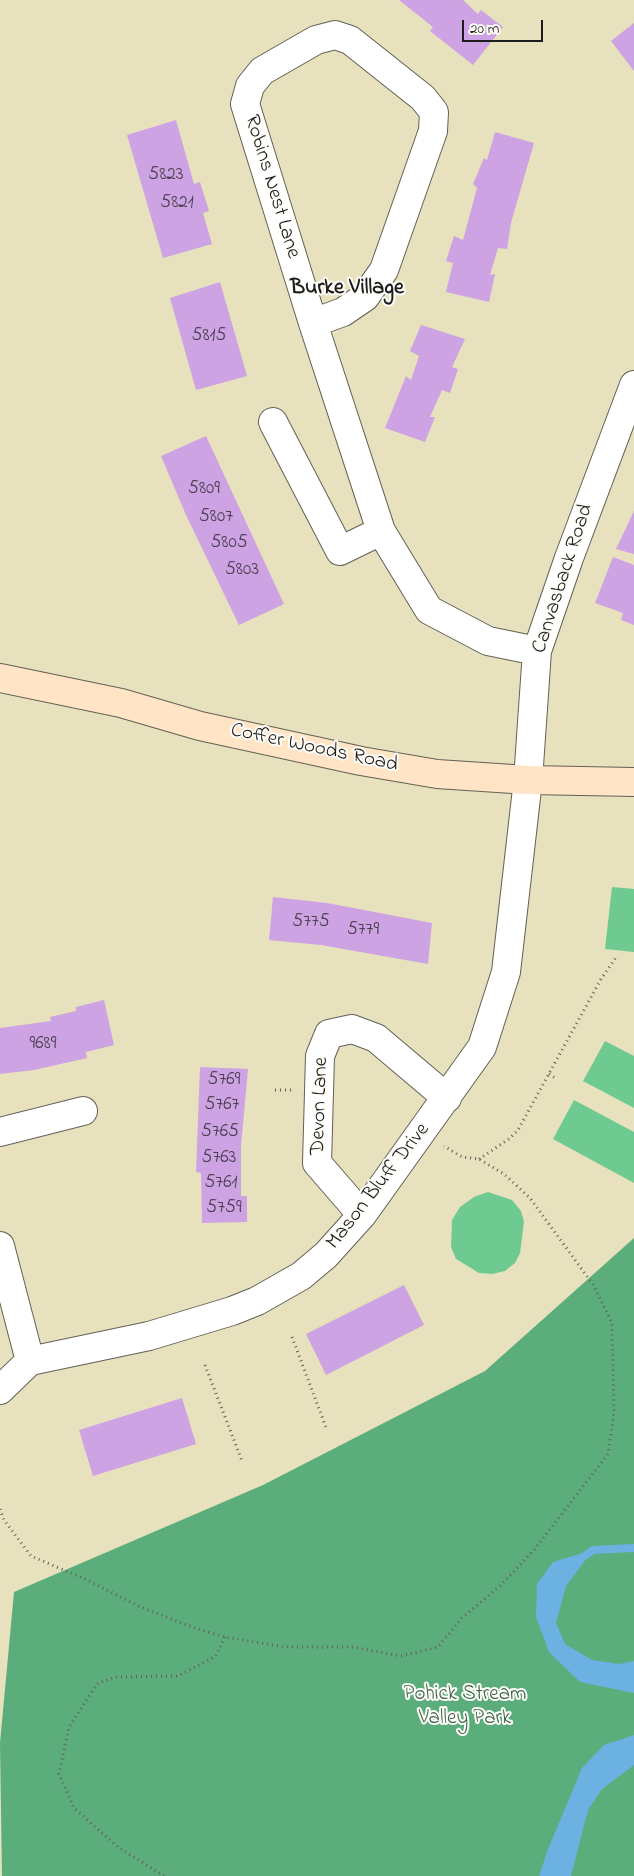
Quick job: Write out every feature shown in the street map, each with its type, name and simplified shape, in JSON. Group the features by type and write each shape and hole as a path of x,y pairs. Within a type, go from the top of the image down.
{"street":[{"name":"Robins Nest Lane","path":"312,323 343,312 365,297 384,270 433,131 434,112 423,98 350,40 336,35 316,40 262,71 250,86 246,104 312,323 381,531 429,610 488,641 538,651"},
{"name":"Canvasback Road","path":"528,780 538,651 569,558 634,385"},
{"path":"273,422 340,551 381,531"},
{"name":"Coffer Woods Road","path":"0,678 121,703 200,726 438,774 528,780 634,782"},
{"name":"Mason Bluff Drive","path":"30,1361 149,1336 257,1301 281,1289 320,1260 362,1215 482,1047 506,972 528,780"},
{"name":"Devon Lane","path":"362,1215 317,1163 320,1056 328,1034 352,1030 376,1038 447,1098"},
{"path":"0,1132 83,1111"},
{"path":"0,1246 30,1361 0,1390"}],"path":[{"path":"479,1159 509,1139 518,1130 601,979 617,956"},
{"path":"549,1074 558,1079"},
{"path":"0,1509 4,1520 31,1556 86,1580 138,1606 192,1627 225,1636 284,1647 352,1647 401,1656 438,1647 462,1618 500,1586 534,1550 608,1454 614,1412 612,1323 594,1286 530,1198 504,1174 479,1159 462,1157 447,1147"},
{"path":"292,1337 327,1430"},
{"path":"205,1365 242,1460"},
{"path":"164,1876 118,1847 74,1808 59,1774 69,1727 97,1684 115,1677 178,1676 216,1656 225,1636"}],"green space":[{"path":"612,887 634,889 634,952 605,949"},
{"path":"605,1041 634,1056 634,1108 583,1081"},
{"path":"574,1100 634,1132 634,1183 553,1139"},
{"path":"488,1192 512,1200 521,1211 524,1222 520,1253 515,1263 505,1271 492,1274 479,1273 456,1259 451,1247 452,1220 460,1207 474,1197"},
{"name":"Pohick Stream Valley Park","path":"634,1238 634,1876 2,1876 0,1743 14,1592 263,1485 485,1371"}],"water":[{"path":"593,1550 566,1586 556,1623 565,1644 592,1660 619,1664 634,1661 634,1693 580,1682 549,1652 536,1617 537,1584 553,1562"},
{"path":"634,1735 634,1765 602,1789 588,1810 571,1876 539,1876 548,1849 582,1768 604,1745"}],"building":[{"path":"399,0 463,0 478,14 481,10 503,27 473,65 430,31 433,27"},
{"path":"634,23 634,71 611,41"},
{"path":"176,120 194,184 200,182 209,211 203,213 212,244 163,258 127,135"},
{"path":"495,132 534,143 511,223 507,249 498,248 490,275 495,274 489,302 446,292 453,263 446,261 454,236 463,240 477,188 473,184 484,158 487,160"},
{"path":"220,282 247,376 196,390 170,298"},
{"path":"421,325 465,339 452,367 458,369 450,393 442,390 430,417 435,417 425,442 385,428 406,376 411,380 419,356 410,351"},
{"path":"206,436 284,604 239,625 186,515 161,456"},
{"path":"634,511 634,554 616,549"},
{"path":"613,557 634,565 634,625 621,620 623,613 595,603"},
{"path":"273,897 327,903 432,923 428,964 321,945 269,940"},
{"path":"104,1000 114,1045 86,1052 87,1058 34,1070 0,1074 0,1028 51,1021 50,1017 76,1011 76,1007"},
{"path":"200,1067 248,1069 241,1146 241,1196 247,1196 247,1222 202,1223 201,1173 196,1172"},
{"path":"404,1285 424,1325 326,1375 306,1334"},
{"path":"182,1398 196,1444 93,1476 79,1430"}],"waterway":[{"path":"586,1555 593,1550 634,1548"}],"district":[{"name":"Burke Village","path":"347,289"}]}
